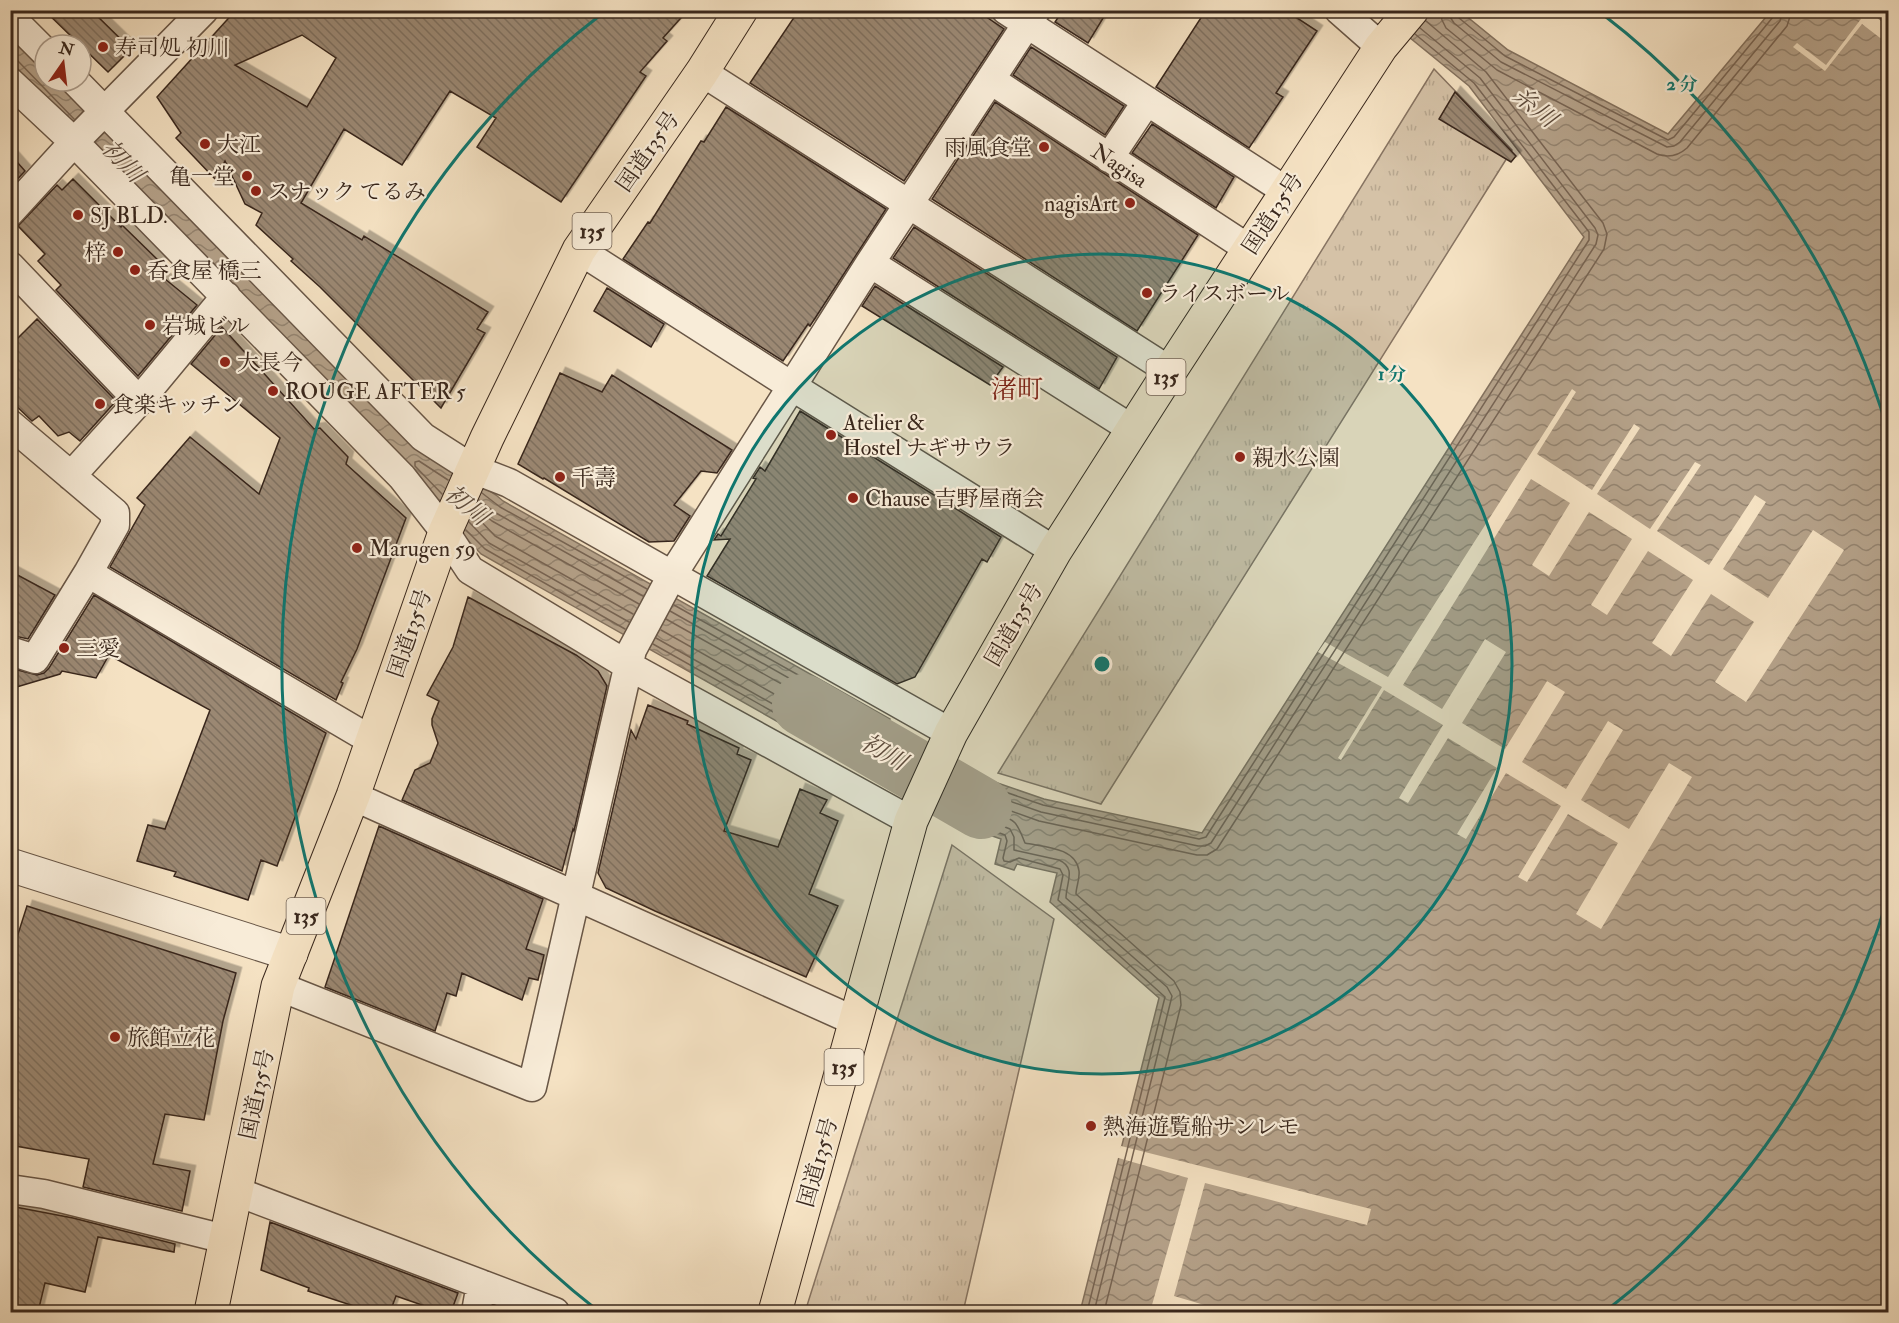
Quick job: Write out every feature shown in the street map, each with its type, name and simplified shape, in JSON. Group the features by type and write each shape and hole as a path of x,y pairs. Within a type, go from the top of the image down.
{"highway":[{"name":"国道135号","path":"211,1312 278,986 353,796 445,532 579,250 702,72 741,10"},
{"name":"国道135号","path":"775,1312 857,1022 910,820 951,733 1055,551 1132,429 1286,191 1396,29"}],"street":[{"path":"10,212 74,142 204,10"},
{"path":"1339,10 1396,29"},
{"path":"278,986 532,1086 631,658 671,577 870,263 991,80 1023,15 1147,101 1286,191"},
{"path":"10,17 33,40"},
{"path":"702,72 1170,370"},
{"name":"Nagisa","path":"991,80 1249,249"},
{"path":"10,82 74,142 402,477 445,532 470,570 631,658 910,820"},
{"path":"87,93 423,437 473,469 508,483 951,733"},
{"path":"1110,158 1147,101"},
{"path":"579,250 1055,551"},
{"path":"870,263 1132,429"},
{"path":"10,266 139,401"},
{"path":"71,477 139,401 226,296"},
{"path":"10,424 115,513 115,525 35,659 10,651"},
{"path":"88,573 371,740"},
{"path":"353,796 857,1022"},
{"path":"10,865 291,954"},
{"path":"10,1189 44,1194 225,1239"},
{"path":"235,1191 555,1312"},
{"path":"476,1312 481,1284"}],"green space":[{"path":"1434,69 1512,150 1101,804 998,773"},
{"path":"952,845 1054,919 963,1312 805,1312"}],"water":[{"name":"糸川","path":"1377,11 1460,11 1508,50 1668,134 1771,11 1888,11 1888,1312 1080,1312 1159,998 1050,902 1057,873 1017,864 1014,870 995,864 1001,839 961,825 983,778 1044,799 1202,833 1584,237 1469,86"},
{"path":"10,19 33,43 33,85 11,62"},
{"path":"41,93 81,93 416,443 503,501 890,719 865,771 481,554"}],"pier":[{"path":"1852,11 1869,11 1888,27 1888,44 1862,24 1825,71 1793,47 1797,43 1826,65 1861,19"},
{"path":"1572,389 1576,392 1537,454 1592,490 1634,424 1640,428 1597,494 1650,529 1695,462 1701,465 1657,531 1709,565 1755,495 1766,502 1723,569 1768,598 1813,530 1844,550 1746,702 1715,682 1754,622 1711,594 1671,656 1652,643 1693,580 1648,551 1607,615 1591,605 1632,539 1589,512 1549,576 1532,565 1570,503 1531,479 1403,685 1442,709 1485,639 1506,652 1462,723 1505,749 1547,681 1565,692 1522,762 1566,789 1608,721 1623,730 1581,800 1629,829 1669,763 1692,777 1601,929 1576,914 1618,843 1568,814 1527,882 1518,877 1561,806 1506,773 1466,839 1457,834 1497,768 1448,738 1408,803 1399,798 1443,725 1384,690 1341,760 1338,758 1382,687 1318,652 1325,642 1388,677"},
{"path":"1121,1146 1371,1209 1367,1225 1205,1183 1174,1296 1228,1312 1150,1312 1188,1178 1115,1157"}],"building":[{"path":"44,10 91,10 131,49 108,72 93,57 93,33 68,33"},
{"path":"236,10 688,10 663,38 667,41 640,72 646,76 561,202 477,147 496,118 450,91 402,165 344,129 301,203 362,240 364,236 488,312 477,329 485,333 441,408 291,261 293,259 256,225 262,213 245,204 225,161 216,180 176,138 181,133 157,97","holes":["302,35 336,58 307,107 235,65"]},
{"path":"799,10 976,10 1004,29 904,181 750,83"},
{"path":"1063,10 1108,10 1088,43 1055,22"},
{"path":"1206,10 1285,10 1317,31 1276,93 1283,97 1249,148 1156,87"},
{"path":"1031,47 1124,106 1105,135 1013,75"},
{"path":"1455,92 1516,156 1511,162 1439,119"},
{"path":"995,102 1198,235 1137,331 932,199"},
{"path":"726,107 886,209 810,326 808,324 783,361 623,259 648,222 650,223 701,141 704,142"},
{"path":"1152,124 1234,177 1216,208 1132,153"},
{"path":"10,154 25,171 10,187"},
{"path":"73,179 161,263 154,270 197,305 138,376 56,290 61,285 38,261 45,254 18,226 57,185 62,190"},
{"path":"914,227 1117,357 1099,389 893,258"},
{"path":"875,286 1003,367 990,385 862,306"},
{"path":"607,288 664,324 651,347 594,311"},
{"path":"37,319 116,401 80,441 69,432 58,436 39,416 32,421 10,400 10,346"},
{"path":"222,327 314,429 320,428 348,457 346,464 406,518 336,700 110,567 145,505 137,498 190,437 259,494 280,438 191,364"},
{"path":"560,373 602,392 612,375 732,450 717,473 701,471 674,505 690,516 674,541 649,542 518,464"},
{"path":"800,411 1001,537 987,562 982,559 915,677 897,684 707,576 730,539 714,540 718,534 721,536 756,479 753,478 760,467 765,471"},
{"path":"10,571 55,595 28,639 10,635"},
{"path":"94,595 326,733 277,866 261,860 248,900 174,876 176,872 137,861 148,825 165,829 210,710 109,655 96,678 62,671 60,674 10,689 10,668 37,675 49,668"},
{"path":"468,597 576,655 598,671 607,686 574,831 573,829 562,871 402,800 415,770 430,763 438,743 432,719 439,701 427,695 453,647"},
{"path":"648,705 688,721 687,724 739,748 737,754 751,760 724,831 778,847 800,789 827,800 820,813 838,821 809,894 838,906 806,977 606,888 598,873 631,730 636,739"},
{"path":"379,826 543,899 526,949 544,955 538,980 529,978 522,1000 462,973 456,996 447,993 435,1031 325,987"},
{"path":"27,906 236,973 223,1021 204,1120 165,1114 153,1164 190,1171 182,1211 83,1187 89,1159 10,1145 10,959"},
{"path":"10,1206 73,1218 175,1244 174,1252 98,1237 85,1292 45,1283 38,1312 10,1312"},
{"path":"270,1222 458,1293 451,1312 442,1312 396,1296 390,1312 372,1312 308,1291 309,1288 261,1270"}],"waterway":[{"name":"初川","path":"803,705 981,808"}],"place":[{"name":"寿司処 初川","path":"103,47"},
{"name":"大江","path":"205,144"},
{"name":"雨風食堂","path":"1044,147"},
{"name":"亀一堂","path":"247,176"},
{"name":"スナック てるみ","path":"256,191"},
{"name":"nagisArt","path":"1130,203"},
{"name":"SJ BLD.","path":"78,215"},
{"name":"梓","path":"118,252"},
{"name":"呑食屋 橋三","path":"135,270"},
{"name":"ライスボール","path":"1147,293"},
{"name":"岩城ビル","path":"150,325"},
{"name":"大長今","path":"225,362"},
{"name":"ROUGE AFTER 5","path":"273,391"},
{"name":"食楽キッチン","path":"100,404"},
{"name":"Atelier & Hostel ナギサウラ","path":"831,435"},
{"name":"親水公園","path":"1240,457"},
{"name":"千壽","path":"560,477"},
{"name":"Chause 吉野屋商会","path":"853,498"},
{"name":"Marugen 59","path":"357,548"},
{"name":"三愛","path":"64,648"},
{"name":"旅館立花","path":"115,1037"},
{"name":"熱海遊覧船サンレモ","path":"1091,1126"}],"district":[{"name":"渚町","path":"1017,389"}]}
